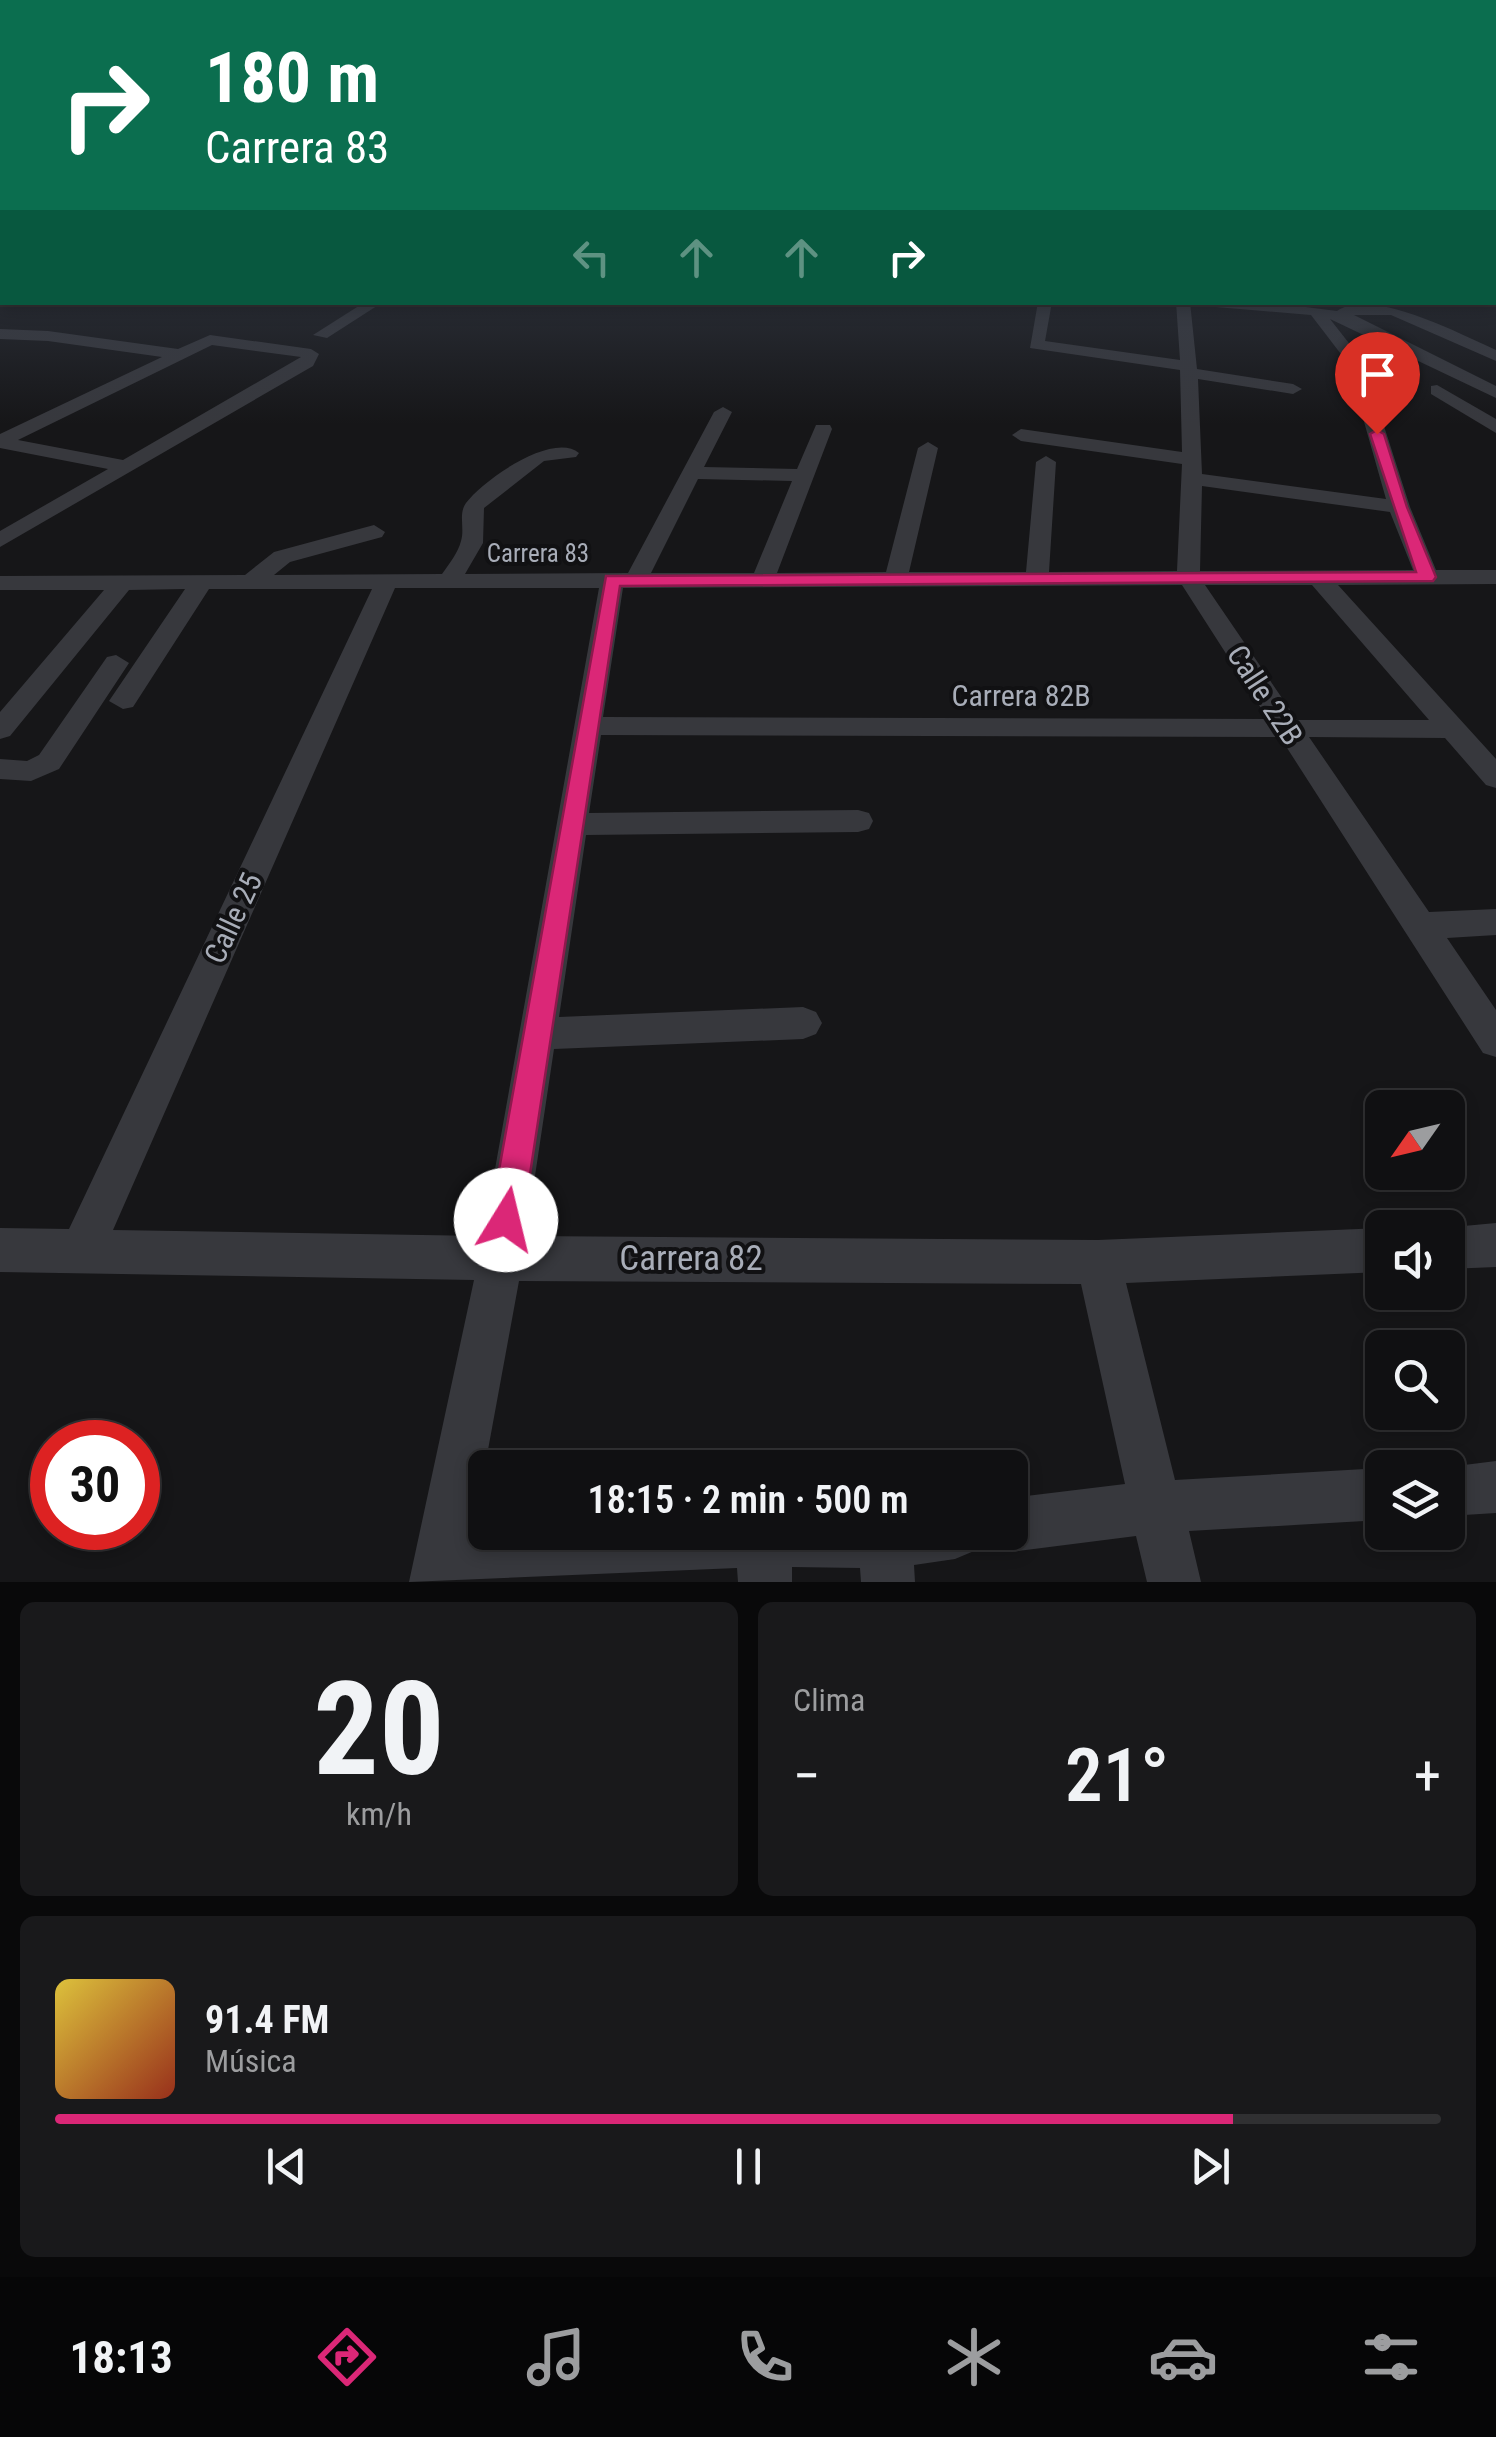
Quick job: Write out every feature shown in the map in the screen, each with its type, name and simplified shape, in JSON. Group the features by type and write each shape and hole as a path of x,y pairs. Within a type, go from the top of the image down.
{"street":[{"path":"322,335 371,305"},
{"path":"1044,305 1036,345 1292,389"},
{"path":"1183,305 1192,469 1188,577"},
{"path":"1238,305 1316,312 1393,311 1496,356"},
{"path":"1316,312 1366,326 1496,393"},
{"path":"1316,312 1355,361 1399,507 1427,577"},
{"path":"0,334 48,336 178,354"},
{"path":"0,441 210,340 225,339 312,354 307,362 0,540"},
{"path":"1438,390 1496,427"},
{"path":"723,412 692,472 624,580 588,726 500,1257 438,1568 887,1562 914,1550"},
{"path":"763,580 823,429"},
{"path":"1022,436 1399,507"},
{"path":"0,441 128,467"},
{"path":"896,579 928,448"},
{"path":"449,581 471,546 471,514 475,505 539,456 568,453"},
{"path":"1037,578 1046,462"},
{"path":"692,472 804,475"},
{"path":"251,582 282,557 374,532"},
{"name":"Calle 22B","path":"1188,577 1496,1041"},
{"path":"1318,577 1496,778"},
{"name":"Carrera 83","path":"0,583 1496,577"},
{"name":"Calle 25","path":"80,1254 387,581"},
{"path":"122,701 202,582"},
{"path":"0,730 122,583"},
{"path":"0,769 30,771 49,762 116,664"},
{"name":"Carrera 82B","path":"588,726 1453,729"},
{"path":"570,824 858,820"},
{"path":"1419,926 1496,922"},
{"path":"534,1034 803,1023"},
{"name":"Carrera 82","path":"0,1250 80,1254 1098,1262 1365,1251"},
{"path":"1098,1262 1174,1582"},
{"path":"1465,1489 1496,1488"},
{"path":"1028,1524 1155,1507 1365,1495"}],"route":[{"path":"506,1220 612,580 1427,577 1399,507 1377,434"}]}
